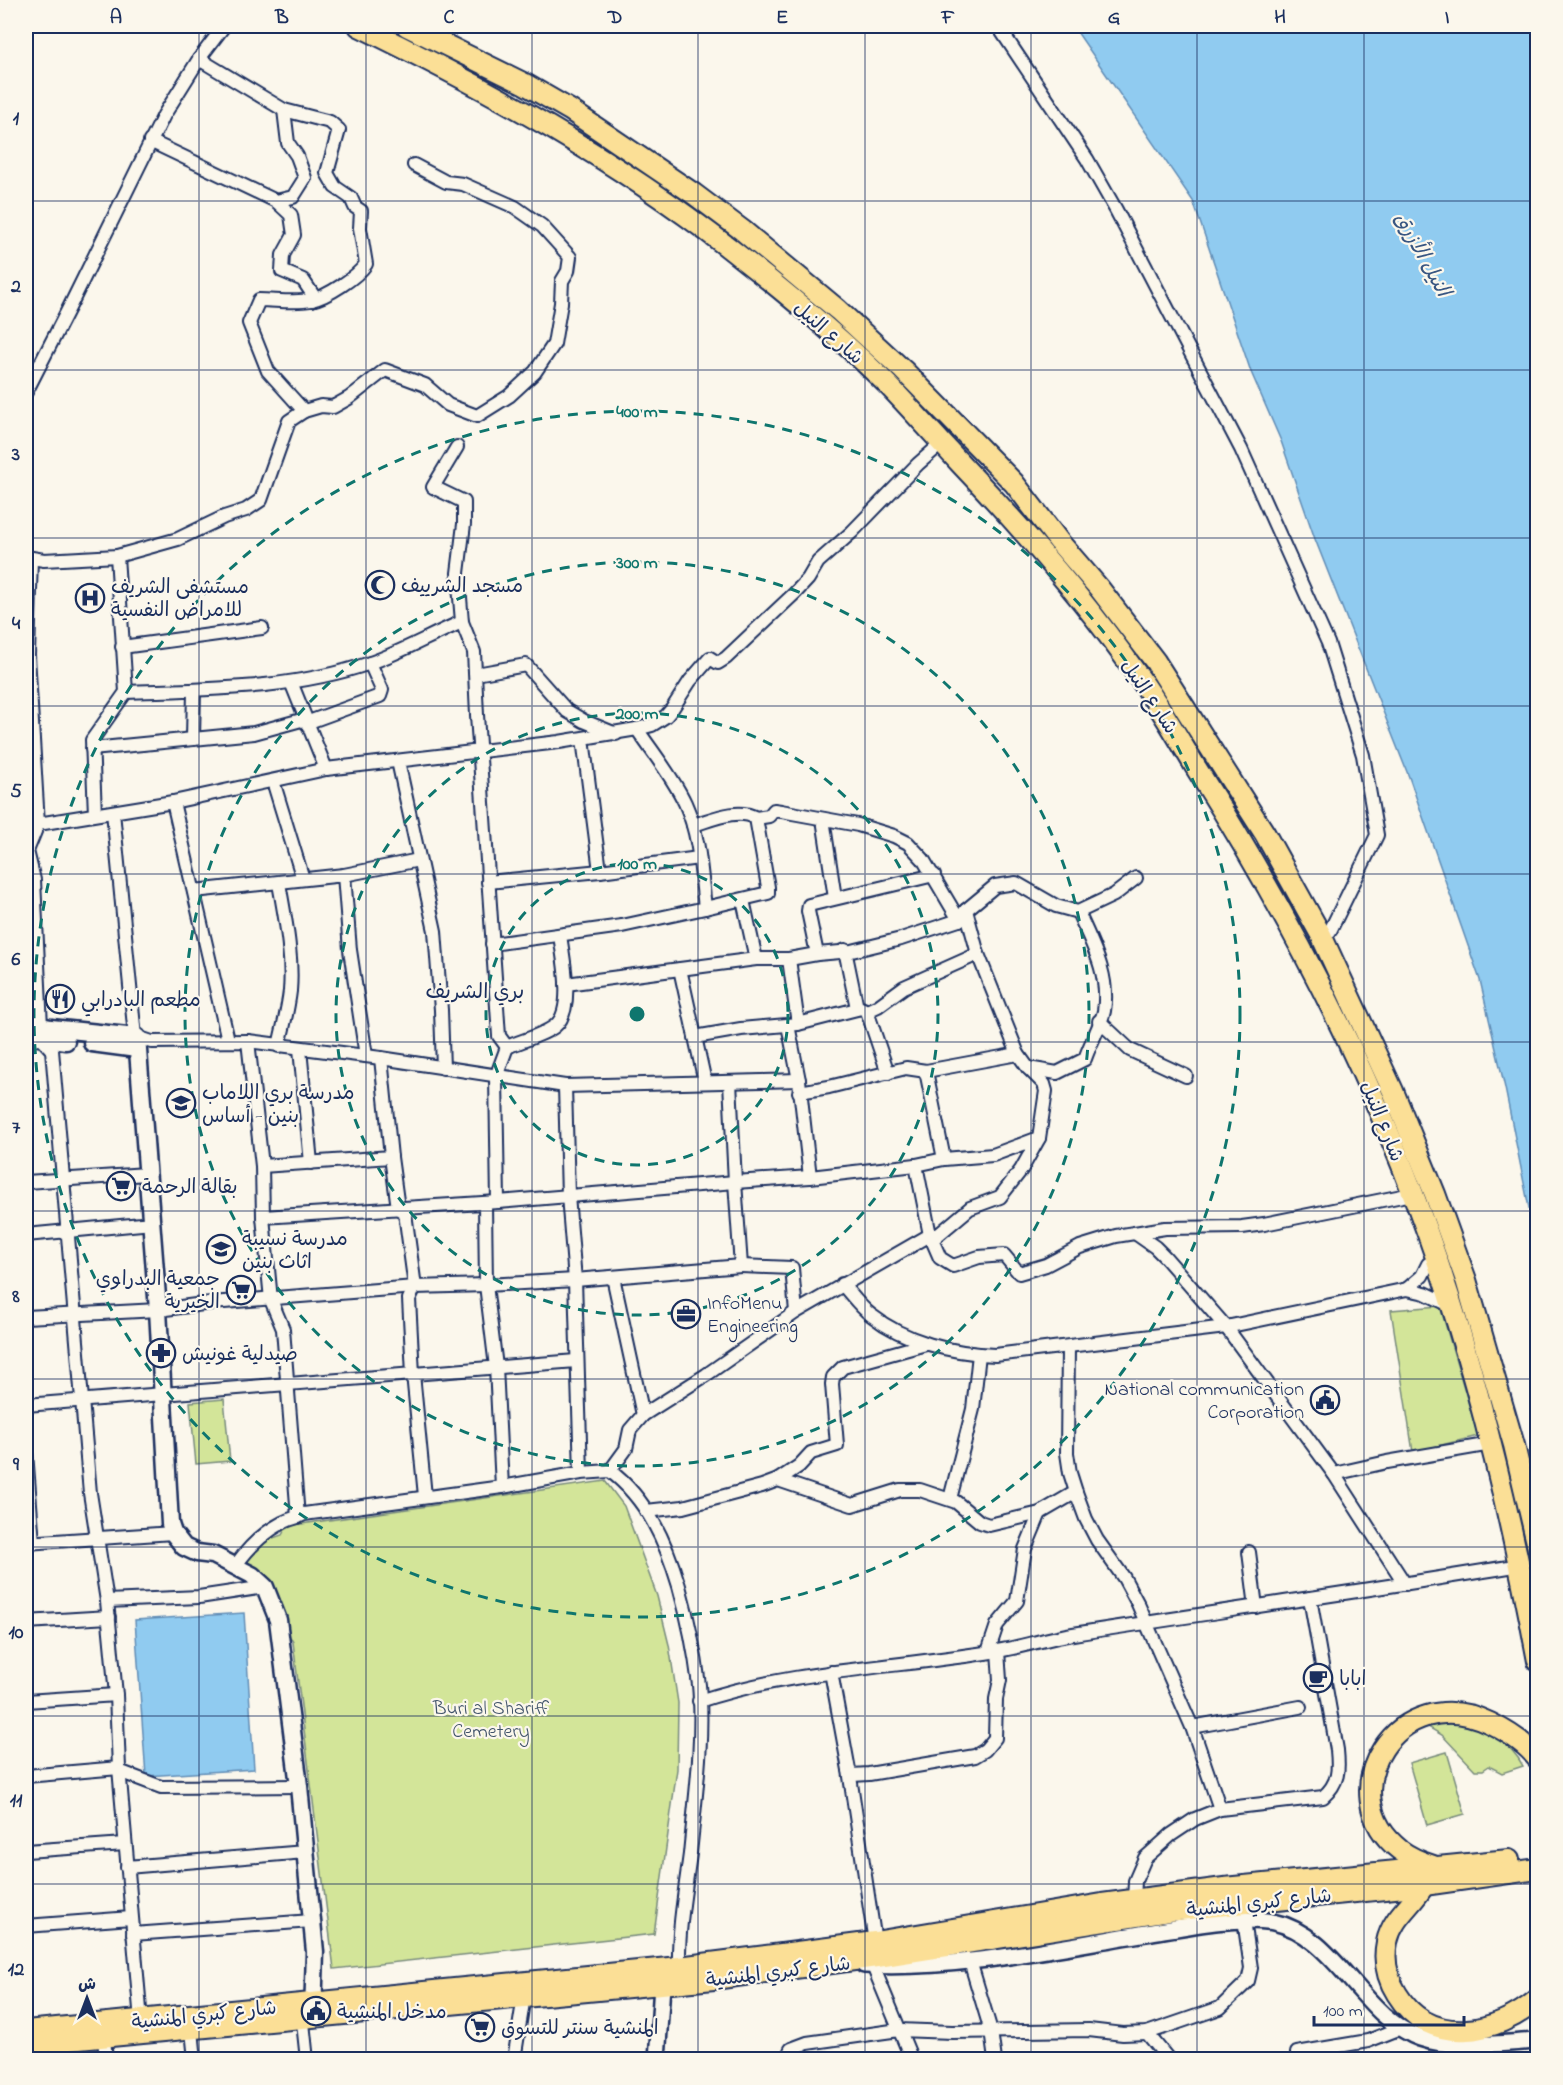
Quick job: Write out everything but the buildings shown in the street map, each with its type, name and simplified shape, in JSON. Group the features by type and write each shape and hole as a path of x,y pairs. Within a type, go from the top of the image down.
{"main road":[{"name":"شارع النيل","path":"359,26 519,108 624,173 728,247 819,322 888,385 1005,510 1083,603 1138,675 1262,874 1338,1018 1374,1097 1437,1260 1452,1306 1491,1444 1520,1565 1538,1661"},
{"name":"شارع النيل","path":"407,26 525,84 570,110 685,188 742,230 838,310 903,370 1022,493 1155,661 1264,834 1321,935 1393,1091 1435,1194 1466,1280 1514,1445 1538,1547"},
{"path":"1005,510 1012,507 1022,493"},
{"path":"1025,533 1029,523 1043,519"},
{"path":"1243,841 1253,843 1262,838 1264,834"},
{"path":"1262,874 1268,867 1282,866"},
{"path":"33,1031 140,1042 170,1524 173,1533 184,1547 197,1553 213,1555"},
{"path":"168,1477 177,1494 180,1528 185,1535 213,1555 252,1575 265,1587 278,1620 299,1786 315,1952 308,2011"},
{"path":"1436,1867 1412,1859 1394,1845 1381,1829 1373,1811 1370,1790 1373,1772 1379,1754 1390,1738 1403,1726 1420,1717 1455,1712 1481,1719 1499,1728 1516,1739 1538,1759"},
{"name":"شارع كبري المنشية","path":"26,2044 192,2030 308,2011 875,1942 1134,1900 1224,1888 1436,1867 1532,1863"},
{"name":"شارع كبري المنشية","path":"26,2031 662,1985 834,1964 1168,1911 1424,1885 1532,1863"},
{"path":"1424,1885 1417,1898 1398,1916 1388,1938 1385,1954 1386,1969 1392,1985 1402,2002 1414,2015 1429,2024 1454,2031 1472,2030 1506,2020 1524,2011 1538,1999"}],"street":[{"path":"26,392 164,115 199,59 224,26"},
{"path":"998,26 1087,159 1116,210 1241,449 1328,643 1363,755 1377,835 1330,931 1321,935"},
{"path":"199,59 284,110 330,122 339,130 327,173 335,187 351,198 355,207 361,212 360,228 366,264 335,289 312,300 259,300 249,323 268,371 304,411"},
{"path":"276,201 293,197 305,178 297,156 288,143 284,110"},
{"path":"150,141 276,201 291,215 294,235 283,255 282,271 303,280 315,298 312,300"},
{"path":"141,2021 119,1769 116,1695 109,1617 90,1492 52,1050 33,1031 34,880 27,851 32,824 28,557 44,560 117,556 178,539 224,517 246,510 261,500 289,421 304,411 321,406 333,407 349,399 385,370 425,385 448,405 477,416 509,396 535,372 554,344 562,281 568,272 570,257 542,226 515,207 463,184 446,182 414,165"},
{"path":"32,824 173,802 326,769 583,739 617,734 652,725 666,716 690,681 710,658 718,663 726,658 795,593 808,579 818,562 852,532 918,464 942,443"},
{"path":"457,447 432,486 464,502 464,524 458,573 462,622 471,643 476,674 499,1036 507,1047"},
{"path":"96,814 92,740 126,692 117,556"},
{"path":"126,692 194,690 291,682 370,663 462,622"},
{"path":"122,646 262,628"},
{"path":"92,749 254,733 306,721 380,696 382,690 370,663"},
{"path":"476,674 526,665 567,711 584,721 617,734"},
{"path":"291,682 326,769"},
{"path":"193,739 194,690"},
{"path":"637,729 685,802 693,825 705,908"},
{"path":"583,739 596,824 600,871"},
{"path":"398,761 435,931 443,1068"},
{"path":"273,781 303,879"},
{"path":"173,802 228,1040"},
{"path":"610,1471 626,1449 630,1430 643,1415 706,1375 796,1312 842,1284 931,1238 970,1208 1000,1197 1021,1170 1039,1138 1046,1091 1044,1084 1018,1054 963,915 924,859 908,843 894,836 858,825 774,810 769,816 756,818 749,814 729,814 693,825"},
{"path":"113,812 140,1042 249,1041 565,1086 705,1082 799,1086 888,1073 906,1068 926,1071 1018,1054"},
{"path":"492,944 622,926 766,895 769,891 756,818"},
{"path":"823,819 835,898"},
{"path":"488,882 699,858"},
{"path":"194,891 344,875 419,860"},
{"path":"344,875 350,950 366,1056"},
{"path":"817,954 808,911 809,905 934,875"},
{"path":"566,984 756,959 789,959 845,950 852,951 883,944 963,915 994,886 1016,883 1056,906 1078,912 1114,895 1136,878"},
{"path":"279,883 290,968 290,992 279,1046"},
{"path":"743,900 756,959"},
{"path":"1028,1068 1057,1073 1085,1059 1104,1011 1103,972 1078,912"},
{"path":"498,1202 496,1077 507,1047 555,1026 564,1011 566,984 560,935"},
{"path":"845,950 862,1010 888,1073"},
{"path":"694,1037 741,1029 793,1024 878,1006 904,987 978,954"},
{"path":"789,959 793,1024 810,1177"},
{"path":"680,969 705,1082"},
{"path":"1099,1022 1130,1050 1186,1076"},
{"path":"249,1041 262,1166 262,1217 271,1300 283,1329 298,1517"},
{"path":"300,1049 311,1163"},
{"path":"381,1058 398,1208 405,1213 415,1287 409,1299 413,1374 425,1496"},
{"path":"926,1071 944,1159"},
{"path":"730,1082 741,1266"},
{"path":"565,1086 568,1196 575,1280 581,1473"},
{"path":"262,1217 498,1202 810,1177 916,1165 944,1159 993,1155 1039,1138"},
{"path":"262,1166 391,1157"},
{"path":"916,1165 931,1238 940,1258 952,1266 979,1257 1004,1255 1019,1273 1046,1265 1080,1247 1097,1241 1136,1233 1165,1228 1242,1227 1264,1224 1412,1194"},
{"path":"26,1182 147,1174"},
{"path":"484,1203 486,1286 496,1366 502,1486"},
{"path":"26,1235 152,1223"},
{"path":"1136,1233 1165,1257 1226,1327 1335,1474 1405,1584"},
{"path":"1407,1289 1422,1276 1428,1264 1437,1260"},
{"path":"26,1317 158,1310 211,1303 415,1287 486,1286 741,1266 792,1269 796,1312"},
{"path":"613,1277 643,1415"},
{"path":"842,1284 874,1318 894,1330 926,1344 979,1354 1012,1354 1226,1327 1407,1289 1425,1293 1452,1306"},
{"path":"646,1510 683,1507 778,1480 799,1466 811,1453 837,1445 832,1384 834,1377 843,1367 926,1344"},
{"path":"1068,1347 1067,1453 1076,1492 1086,1519 1132,1590 1191,1727 1220,1809"},
{"path":"950,1499 973,1409 979,1354"},
{"path":"26,1405 576,1361"},
{"path":"1335,1474 1491,1444"},
{"path":"26,1452 29,1543 173,1533"},
{"path":"236,1565 254,1544 282,1523 321,1511 581,1473 610,1471 631,1488 660,1533 670,1555 687,1616 699,1687 697,1779 681,1911 679,1967"},
{"path":"778,1480 852,1505 900,1490 920,1490 950,1499 980,1522 989,1525 1040,1513 1076,1492"},
{"path":"849,1770 852,1775 869,1774 975,1756 985,1750 995,1738 996,1699 1000,1680 993,1652 997,1625 1017,1601 1025,1549 1040,1513"},
{"path":"1249,1552 1256,1607"},
{"path":"699,1701 723,1693 831,1672 993,1652 1070,1635 1520,1565"},
{"path":"107,1601 199,1597 265,1587"},
{"path":"1134,1900 1135,1881 1145,1858 1171,1835 1195,1819 1220,1809 1323,1797 1332,1789 1339,1771 1337,1750 1310,1598"},
{"path":"26,1622 109,1617"},
{"path":"831,1672 849,1770 875,1942"},
{"path":"26,1701 116,1695"},
{"path":"1191,1727 1300,1707"},
{"path":"26,1776 119,1769 161,1787 299,1786"},
{"path":"26,1851 125,1844"},
{"path":"127,1867 305,1852"},
{"path":"26,1926 131,1918"},
{"path":"834,1964 893,1967 970,1961 1180,1928 1244,1920 1274,1922 1303,1934 1334,1962 1386,2016 1401,2028 1421,2038 1443,2043 1496,2044 1538,2041"},
{"path":"786,2060 791,2049 807,2043 899,2030 1147,2033 1220,2008 1248,1981 1251,1968 1244,1920"},
{"path":"133,1934 312,1921"},
{"path":"970,1961 991,2031 995,2060"},
{"path":"873,1966 912,2060"},
{"path":"657,2060 662,1985"},
{"path":"514,2060 524,1996"},
{"path":"307,2060 308,2011"},
{"path":"1297,2053 1368,2042 1401,2028"},
{"path":"192,2030 195,2060"},
{"path":"1147,2033 1169,2060"},
{"path":"104,2038 106,2060"}],"green space":[{"path":"1440,1306 1478,1436 1413,1452 1391,1310"},
{"path":"224,1399 230,1461 196,1464 190,1402"},
{"name":"Buri al Shariff Cemetery","path":"605,1481 624,1506 657,1596 669,1645 678,1703 677,1769 654,1934 334,1969 293,1642 241,1549 282,1535 287,1526"},
{"path":"1462,1720 1505,1743 1523,1766 1502,1773 1489,1766 1483,1770 1475,1770 1442,1735 1428,1727"},
{"path":"1447,1752 1465,1814 1427,1825 1409,1763"}],"water":[{"name":"النيل الأزرق","path":"1073,26 1537,26 1537,1248 1505,1088 1480,980 1409,777 1315,539 1281,441 1251,372 1193,201"},
{"path":"244,1613 254,1769 146,1776 135,1620"}],"place":[{"name":"مسجد الشرييف","path":"380,585"},
{"name":"مستشفى الشريف للامراض النفسية","path":"90,598"},
{"name":"مطعم البادرابي","path":"60,999"},
{"name":"مدرسة بري اللاماب بنين - أساس","path":"181,1103"},
{"name":"بقالة الرحمة","path":"121,1186"},
{"name":"مدرسة نسيبة اثاث بنين","path":"221,1249"},
{"name":"جمعية البدراوي الخيرية","path":"241,1290"},
{"name":"InfoMenu Engineering","path":"686,1314"},
{"name":"صيدلية غونيش","path":"161,1353"},
{"name":"National communication Corporation","path":"1325,1400"},
{"name":"ابابا","path":"1318,1678"},
{"name":"مدخل المنشية","path":"316,2011"},
{"name":"المنشية سنتر للتسوق","path":"480,2027"}],"district":[{"name":"بري الشريف","path":"475,991"}]}
